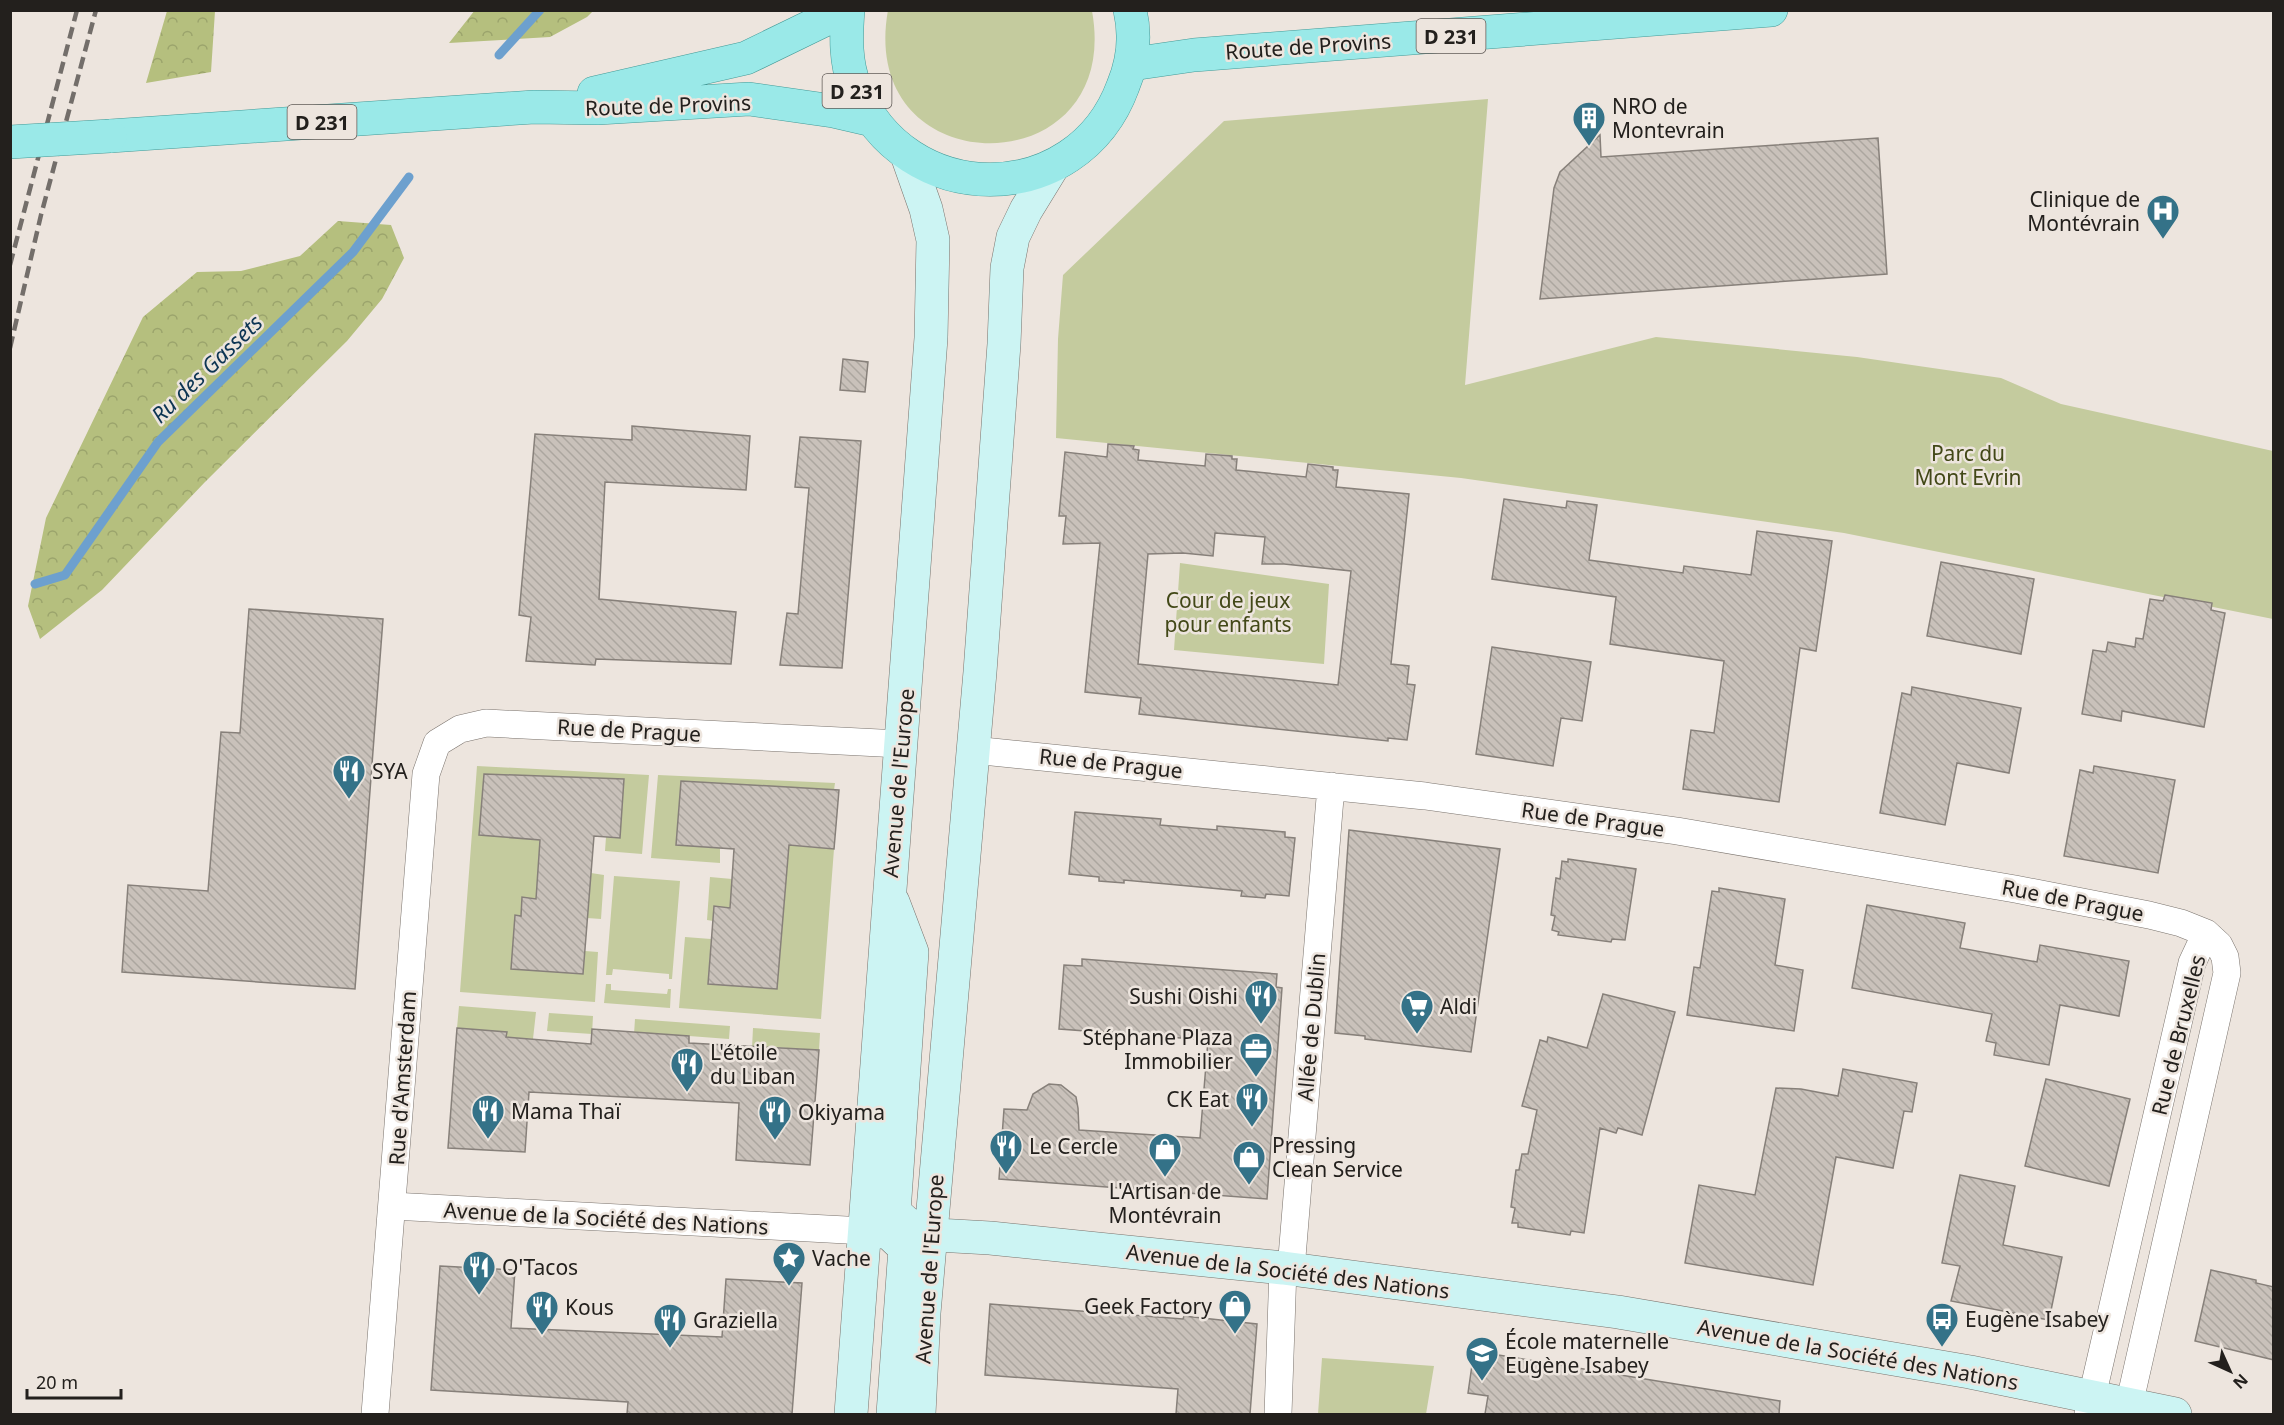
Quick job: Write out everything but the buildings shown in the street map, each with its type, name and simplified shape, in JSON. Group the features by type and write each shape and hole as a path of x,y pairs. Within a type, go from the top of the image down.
{"main road":[{"name":"Route de Provins","path":"534,107 746,58 847,10"},
{"name":"D 231","path":"847,10 846,48 854,86 872,120 907,156 941,173 978,181 1017,179 1053,166 1090,141 1116,105 1132,64 1134,24 1130,10"},
{"name":"Route de Provins","path":"1132,64 1194,55 1771,10"},
{"name":"Route de Provins","path":"10,142 534,107 598,108 749,99 833,111 872,120"},
{"name":"Avenue de l'Europe","path":"907,156 926,209 933,240 931,350 889,892 901,1233 924,1312 919,1414"},
{"name":"Avenue de l'Europe","path":"851,1414 901,1233 973,750 1003,356 1007,268 1013,237 1026,210 1053,166"},
{"path":"889,892 912,952 894,1212 905,1248 893,1414"},
{"name":"Avenue de la Société des Nations","path":"901,1233 990,1238 1287,1268 1618,1312 1970,1372 2090,1405 2175,1414"}],"street":[{"name":"Rue de Prague","path":"437,743 460,729 486,723 900,744"},
{"name":"Rue d'Amsterdam","path":"375,1414 426,774 437,743"},
{"name":"Rue de Prague","path":"973,750 1331,786 1677,831 2003,887 2149,915 2181,923 2206,933"},
{"name":"Allée de Dublin","path":"1278,1414 1287,1268 1331,786"},
{"name":"Rue de Bruxelles","path":"2090,1405 2192,963 2206,933 2219,945 2225,957 2227,973 2128,1409"},
{"name":"Avenue de la Société des Nations","path":"392,1206 901,1233"}],"green space":[{"path":"475,10 593,11 587,17 550,37 449,43"},
{"path":"888,10 1092,11 1091,69 1069,110 1033,135 990,143 947,135 911,110 889,68"},
{"path":"167,11 215,11 211,72 146,83"},
{"name":"Parc du Mont Evrin","path":"1488,99 1465,385 1656,337 1857,357 2001,378 2061,404 2273,451 2273,619 1844,533 1461,478 1056,438 1058,339 1063,275 1224,121"},
{"path":"338,221 391,225 404,258 382,299 347,341 205,482 102,590 40,639 28,606 46,518 143,317 197,272 241,271 300,256"},
{"name":"Cour de jeux pour enfants","path":"1180,563 1329,584 1324,664 1174,650"},
{"path":"477,766 649,775 642,854 605,851 606,837 620,838 624,779 484,774 479,835 540,840 536,899 522,897 521,916 515,915 583,974 585,951 598,952 595,1002 460,992"},
{"path":"658,775 835,783 834,790 681,781 676,845 720,848 720,863 651,858"},
{"path":"787,845 834,849 821,1019 679,1008 685,937 711,939 708,984 777,988"},
{"path":"591,873 604,875 601,919 587,918"},
{"path":"614,876 680,881 672,979 669,979 669,974 613,969 612,975 606,975"},
{"path":"710,877 732,879 730,908 714,906 713,921 707,920"},
{"path":"606,984 611,984 611,990 667,994 668,989 671,989 670,1008 604,1003"},
{"path":"459,1006 536,1012 533,1039 506,1037 506,1032 457,1028"},
{"path":"549,1013 593,1016 592,1034 547,1031"},
{"path":"635,1019 730,1026 729,1039 634,1034"},
{"path":"753,1028 820,1033 819,1050 752,1048"},
{"path":"1322,1358 1434,1366 1426,1414 1318,1414"}],"waterway":[{"name":"Ru des Gassets","path":"499,55 540,10"},
{"name":"Ru des Gassets","path":"35,584 65,575 158,442 353,252 409,177"}],"railway":[{"path":"10,265 77,10"},
{"path":"10,348 41,215 96,10"}],"place":[{"name":"NRO de Montevrain","path":"1589,147"},
{"name":"Clinique de Montévrain","path":"2163,240"},
{"name":"SYA","path":"349,800"},
{"name":"Sushi Oishi","path":"1261,1025"},
{"name":"Aldi","path":"1417,1035"},
{"name":"Stéphane Plaza Immobilier","path":"1256,1078"},
{"name":"L'étoile du Liban","path":"687,1093"},
{"name":"CK Eat","path":"1252,1128"},
{"name":"Mama Thaï","path":"488,1140"},
{"name":"Okiyama","path":"775,1141"},
{"name":"Le Cercle","path":"1006,1175"},
{"name":"L'Artisan de Montévrain","path":"1165,1178"},
{"name":"Pressing Clean Service","path":"1249,1186"},
{"name":"Vache","path":"789,1287"},
{"name":"O'Tacos","path":"479,1296"},
{"name":"Geek Factory","path":"1235,1335"},
{"name":"Kous","path":"542,1336"},
{"name":"Eugène Isabey","path":"1942,1348"},
{"name":"Graziella","path":"670,1349"},
{"name":"École maternelle Eugène Isabey","path":"1482,1382"}]}
